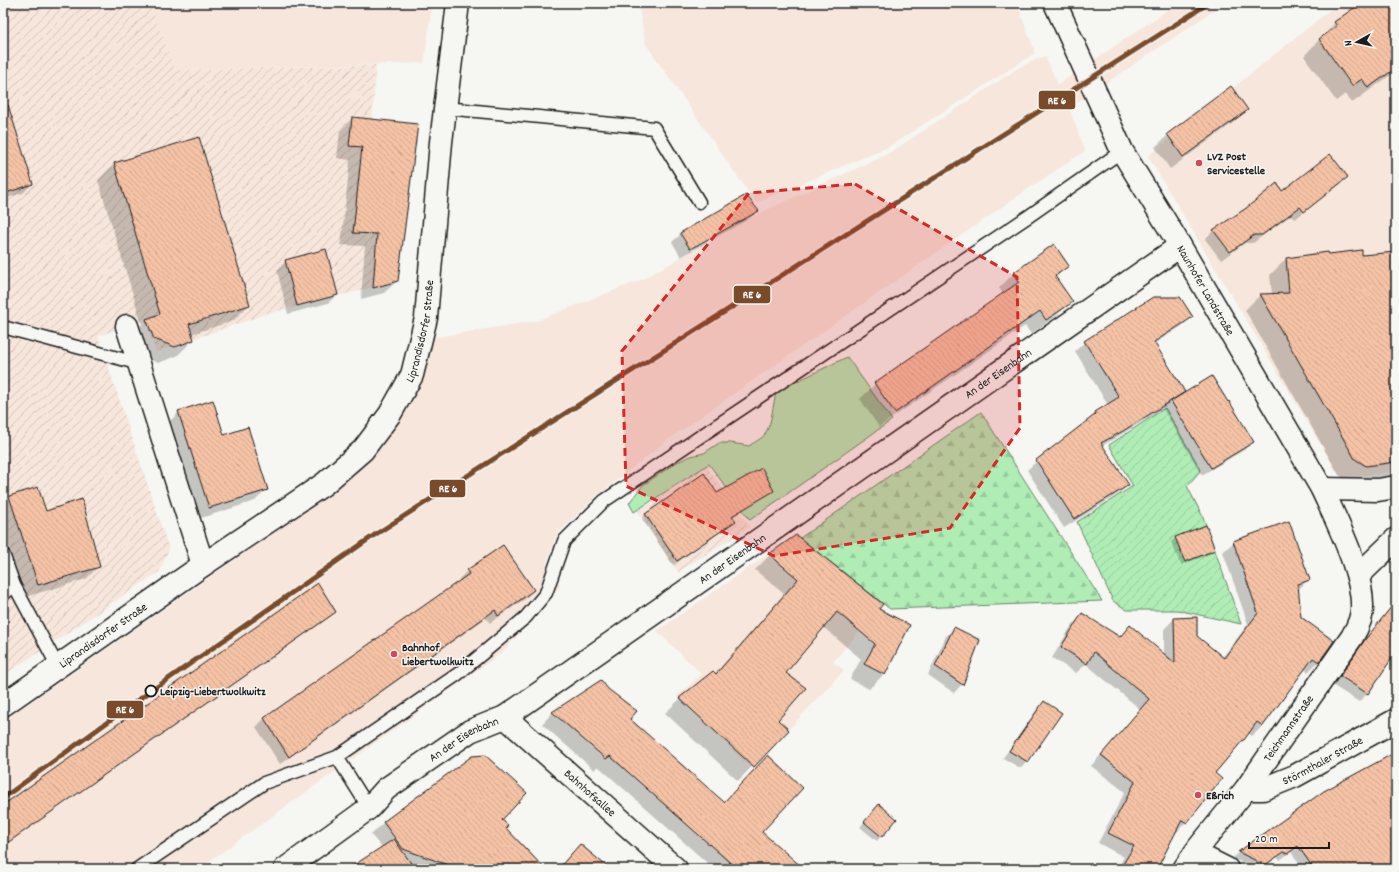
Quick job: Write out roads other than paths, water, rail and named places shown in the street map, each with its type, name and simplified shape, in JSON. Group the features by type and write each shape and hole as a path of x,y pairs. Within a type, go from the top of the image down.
{"street":[{"name":"Liprandisdorfer Straße","path":"3,705 203,565 324,484 363,450 390,414 412,375 426,318 446,108 458,3"},
{"name":"Naunhofer Landstraße","path":"1055,3 1122,151 1180,246 1322,489 1340,529 1358,576"},
{"name":"An der Eisenbahn","path":"285,869 369,808 386,789 470,732 505,717 1180,246"},
{"path":"128,325 203,565"},
{"path":"1322,489 1378,490 1396,487"},
{"path":"1358,576 1396,539"},
{"name":"Teichmannstraße","path":"1189,861 1246,789 1352,637 1360,620 1362,605 1361,588 1358,576"},
{"name":"Bahnhofsallee","path":"505,717 676,869"},
{"name":"Störmthaler Straße","path":"1246,789 1263,789 1295,776 1396,720"},
{"path":"1189,861 1227,869"}],"lane":[{"path":"446,108 654,128 698,202"},
{"path":"137,869 264,784 337,757 458,674 526,617 546,593 564,541 604,501 1029,216 1122,151"},
{"path":"3,327 140,364"},
{"path":"3,554 14,585 58,667"},
{"path":"3,595 14,585"},
{"path":"337,757 369,808"}],"place":[{"name":"LVZ Post Servicestelle","path":"1199,163"},
{"name":"Bahnhof Liebertwolkwitz","path":"394,654"},
{"name":"Leipzig-Liebertwolkwitz","path":"151,691"},
{"name":"Eßrich","path":"1198,795"}]}
